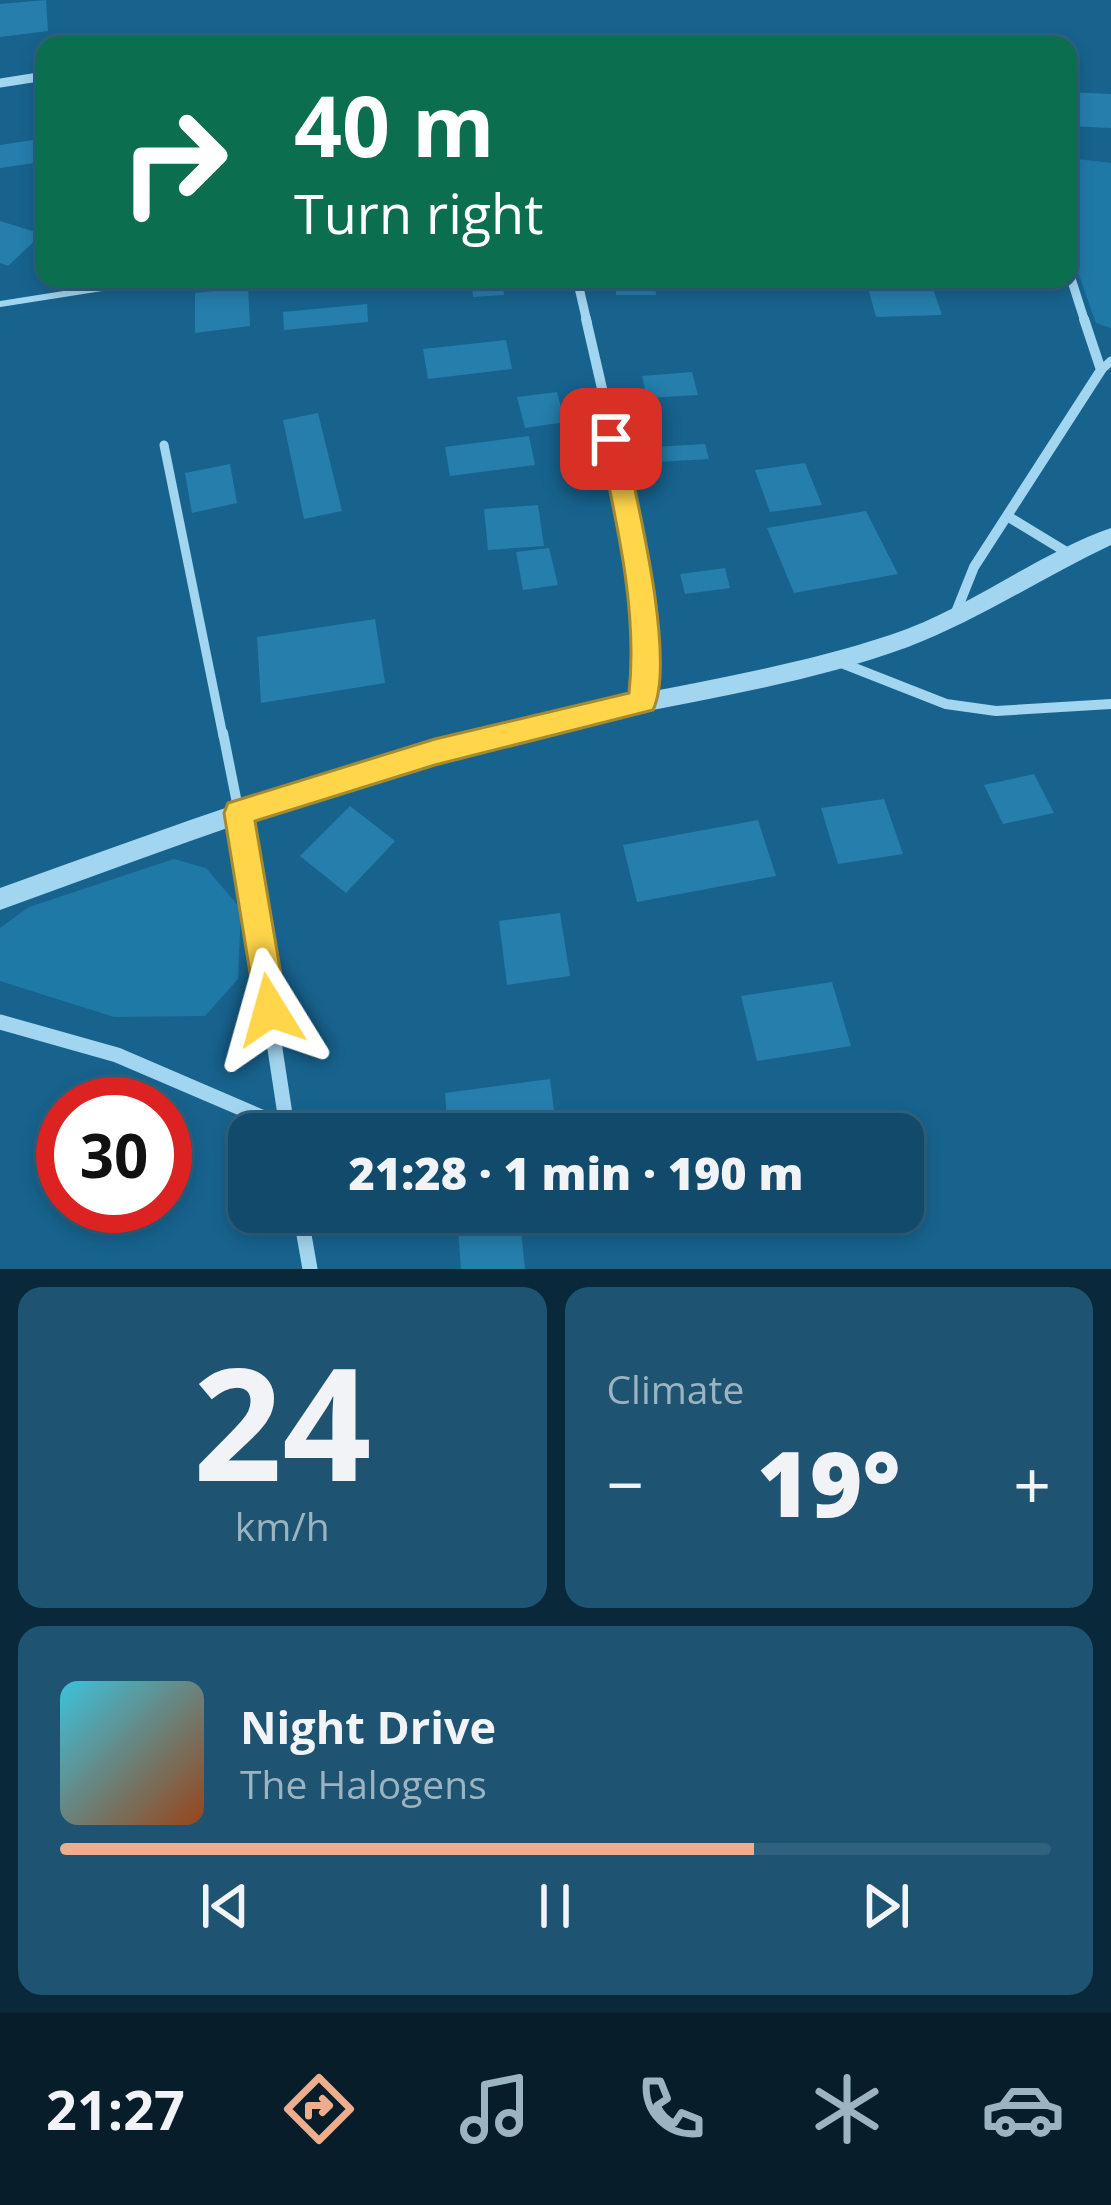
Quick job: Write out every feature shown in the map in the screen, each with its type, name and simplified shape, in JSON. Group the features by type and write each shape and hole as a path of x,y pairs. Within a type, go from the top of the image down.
{"street":[{"path":"0,83 36,77"},
{"path":"579,288 629,519 647,659 643,701"},
{"path":"954,619 974,568 1106,366 1076,288"},
{"path":"1007,516 1073,556"},
{"path":"0,899 239,813 442,750 643,701 837,661 954,619 1111,536"},
{"path":"837,661 946,704 996,711 1111,704"},
{"path":"239,813 284,1113"},
{"path":"0,1022 117,1055 247,1113"},
{"path":"304,1233 310,1269"}],"lane":[{"path":"0,304 102,288"},
{"path":"164,445 239,813"}],"shaded area":[{"path":"1077,159 1111,163 1111,328 1096,323 1077,269"},
{"path":"174,859 206,868 241,909 238,979 205,1016 114,1017 0,981 0,928 29,907"}],"building":[{"path":"46,0 48,31 0,37 0,4"},
{"path":"1077,92 1111,94 1111,128 1077,126"},
{"path":"36,140 36,163 0,168 0,145"},
{"path":"0,221 36,232 36,240 8,266 0,263"},
{"path":"248,288 250,326 195,333 195,293"},
{"path":"472,288 503,288 504,295 473,297"},
{"path":"616,288 656,288 656,295 616,295"},
{"path":"868,288 933,288 942,315 876,317"},
{"path":"367,304 368,322 284,330 283,312"},
{"path":"506,340 512,369 428,379 423,349"},
{"path":"692,372 698,395 647,398 642,376"},
{"path":"557,392 565,422 525,428 517,397"},
{"path":"318,413 342,511 304,519 283,420"},
{"path":"529,436 535,465 450,476 445,447"},
{"path":"705,444 709,459 656,462 653,447"},
{"path":"805,463 822,505 770,512 755,470"},
{"path":"230,464 237,503 192,513 185,473"},
{"path":"538,505 544,546 488,550 484,509"},
{"path":"866,511 898,574 794,593 767,528"},
{"path":"549,548 558,585 523,590 516,552"},
{"path":"725,568 730,588 685,594 680,574"},
{"path":"375,619 385,683 261,703 257,637"},
{"path":"1034,774 1054,813 1003,824 984,785"},
{"path":"884,799 903,854 838,864 821,808"},
{"path":"350,806 395,841 346,893 300,856"},
{"path":"758,820 776,876 637,902 623,845"},
{"path":"560,913 570,976 507,985 499,921"},
{"path":"832,982 851,1046 757,1061 741,996"},
{"path":"550,1079 554,1113 446,1113 445,1093"},
{"path":"458,1233 521,1233 525,1269 461,1269"}],"route":[{"path":"270,1010 239,813 397,762 643,701 647,659 629,519 611,439"}]}
